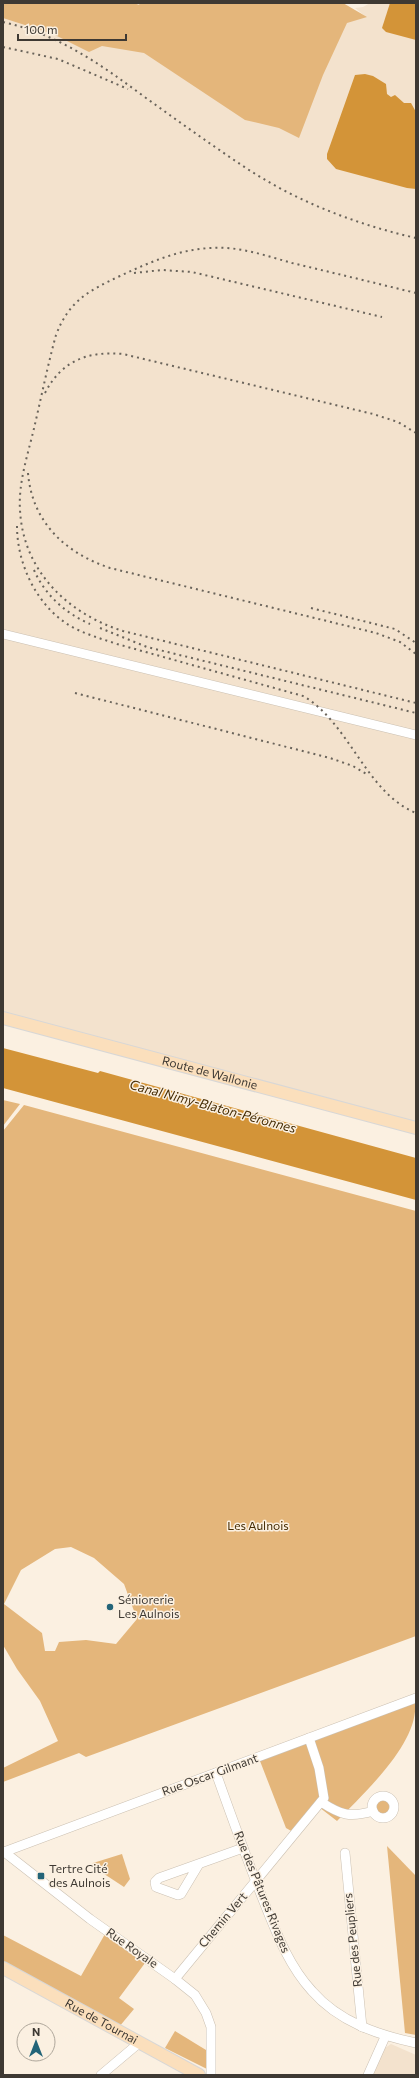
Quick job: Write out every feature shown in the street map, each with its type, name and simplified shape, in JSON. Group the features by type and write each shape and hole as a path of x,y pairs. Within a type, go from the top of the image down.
{"main road":[{"name":"Route de Wallonie","path":"3,1018 416,1128"},
{"name":"Rue de Tournai","path":"3,1968 199,2075"}],"street":[{"path":"3,634 416,735"},
{"name":"Rue Oscar Gilmant","path":"3,1852 416,1698"},
{"path":"309,1738 323,1782 324,1798 320,1804 338,1813 344,1814 373,1811"},
{"name":"Rue des Pâtures Rivages","path":"216,1773 255,1881 283,1947 312,1992 345,2018 362,2027 386,2037 416,2043"},
{"name":"Chemin Vert","path":"175,1979 320,1804"},
{"path":"199,1864 181,1894 178,1896 156,1887 156,1880 199,1864 243,1848"},
{"name":"Rue Royale","path":"3,1852 90,1919 175,1979 195,1995 206,2013 212,2034 211,2075"},
{"name":"Rue des Peupliers","path":"345,1853 362,2027"},
{"path":"368,2075 386,2037"},
{"path":"101,2075 139,2043"}],"shaded area":[{"path":"3,3 311,3 366,17 355,8 363,7 370,3 416,3 416,1123 3,1012"},
{"path":"391,2044 416,2055 416,2075 372,2075 385,2048"}],"green space":[{"path":"3,3 134,3 139,5 140,3 343,3 367,17 347,23 323,75 299,138 279,128 245,120 144,53 102,46 89,52 53,34 3,18"},
{"path":"3,1100 20,1104 3,1126"},
{"name":"Les Aulnois","path":"24,1105 416,1211 416,1636 86,1757 79,1753 3,1782 3,1768 58,1741 40,1701 17,1669 3,1645 3,1131","holes":["71,1547 94,1558 124,1584 137,1619 116,1644 86,1640 59,1642 55,1651 45,1651 42,1633 4,1604 21,1570 55,1549"]},
{"path":"415,1703 414,1718 408,1735 399,1751 361,1797 337,1821 315,1804 293,1832 286,1828 260,1761"},
{"path":"381,1798 387,1798 392,1803 390,1812 387,1814 381,1814 376,1809 376,1803"},
{"path":"387,1846 416,1876 416,2035 405,2033"},
{"path":"122,1854 130,1879 124,1887 92,1866 93,1863"},
{"path":"105,1934 145,1963 119,1998 134,2009 119,2027 3,1964 3,1935 81,1976"},
{"path":"175,2031 206,2050 208,2053 207,2069 165,2048"}],"water":[{"path":"390,3 416,3 416,40 386,32 382,28"},
{"path":"365,74 373,76 386,84 387,94 391,97 395,95 404,103 411,103 416,112 416,189 407,188 336,169 327,159 327,154 355,75"},
{"name":"Canal Nimy-Blaton-Péronnes","path":"3,1048 98,1073 100,1071 416,1158 416,1200 3,1088"}],"railway":[{"path":"3,22 43,35 96,62 231,158 283,190 326,210 348,218 416,238"},
{"path":"3,47 58,59 128,89"},
{"path":"416,293 253,252 222,248 200,249 165,257 109,281 89,292 74,305 61,323 56,335 24,467 20,499 23,532 39,571 52,587 84,614 123,631 416,703"},
{"path":"134,273 162,270 192,272 382,317"},
{"path":"45,393 59,373 68,365 77,360 98,354 123,354 373,414 398,422 416,433"},
{"path":"28,473 31,491 36,506 44,521 65,544 94,562 110,568 376,633 400,642 416,654"},
{"path":"17,526 21,556 32,584 40,598 61,620 74,628 117,644 303,696 319,708 333,722 370,774 384,790 399,803 416,813"},
{"path":"34,570 50,595 64,609 90,624"},
{"path":"311,608 395,629 416,643"},
{"path":"100,628 147,647 416,713"},
{"path":"75,693 330,758 353,766 368,775"}],"place":[{"name":"Séniorerie Les Aulnois","path":"110,1607"},
{"name":"Tertre Cité des Aulnois","path":"41,1876"}]}
